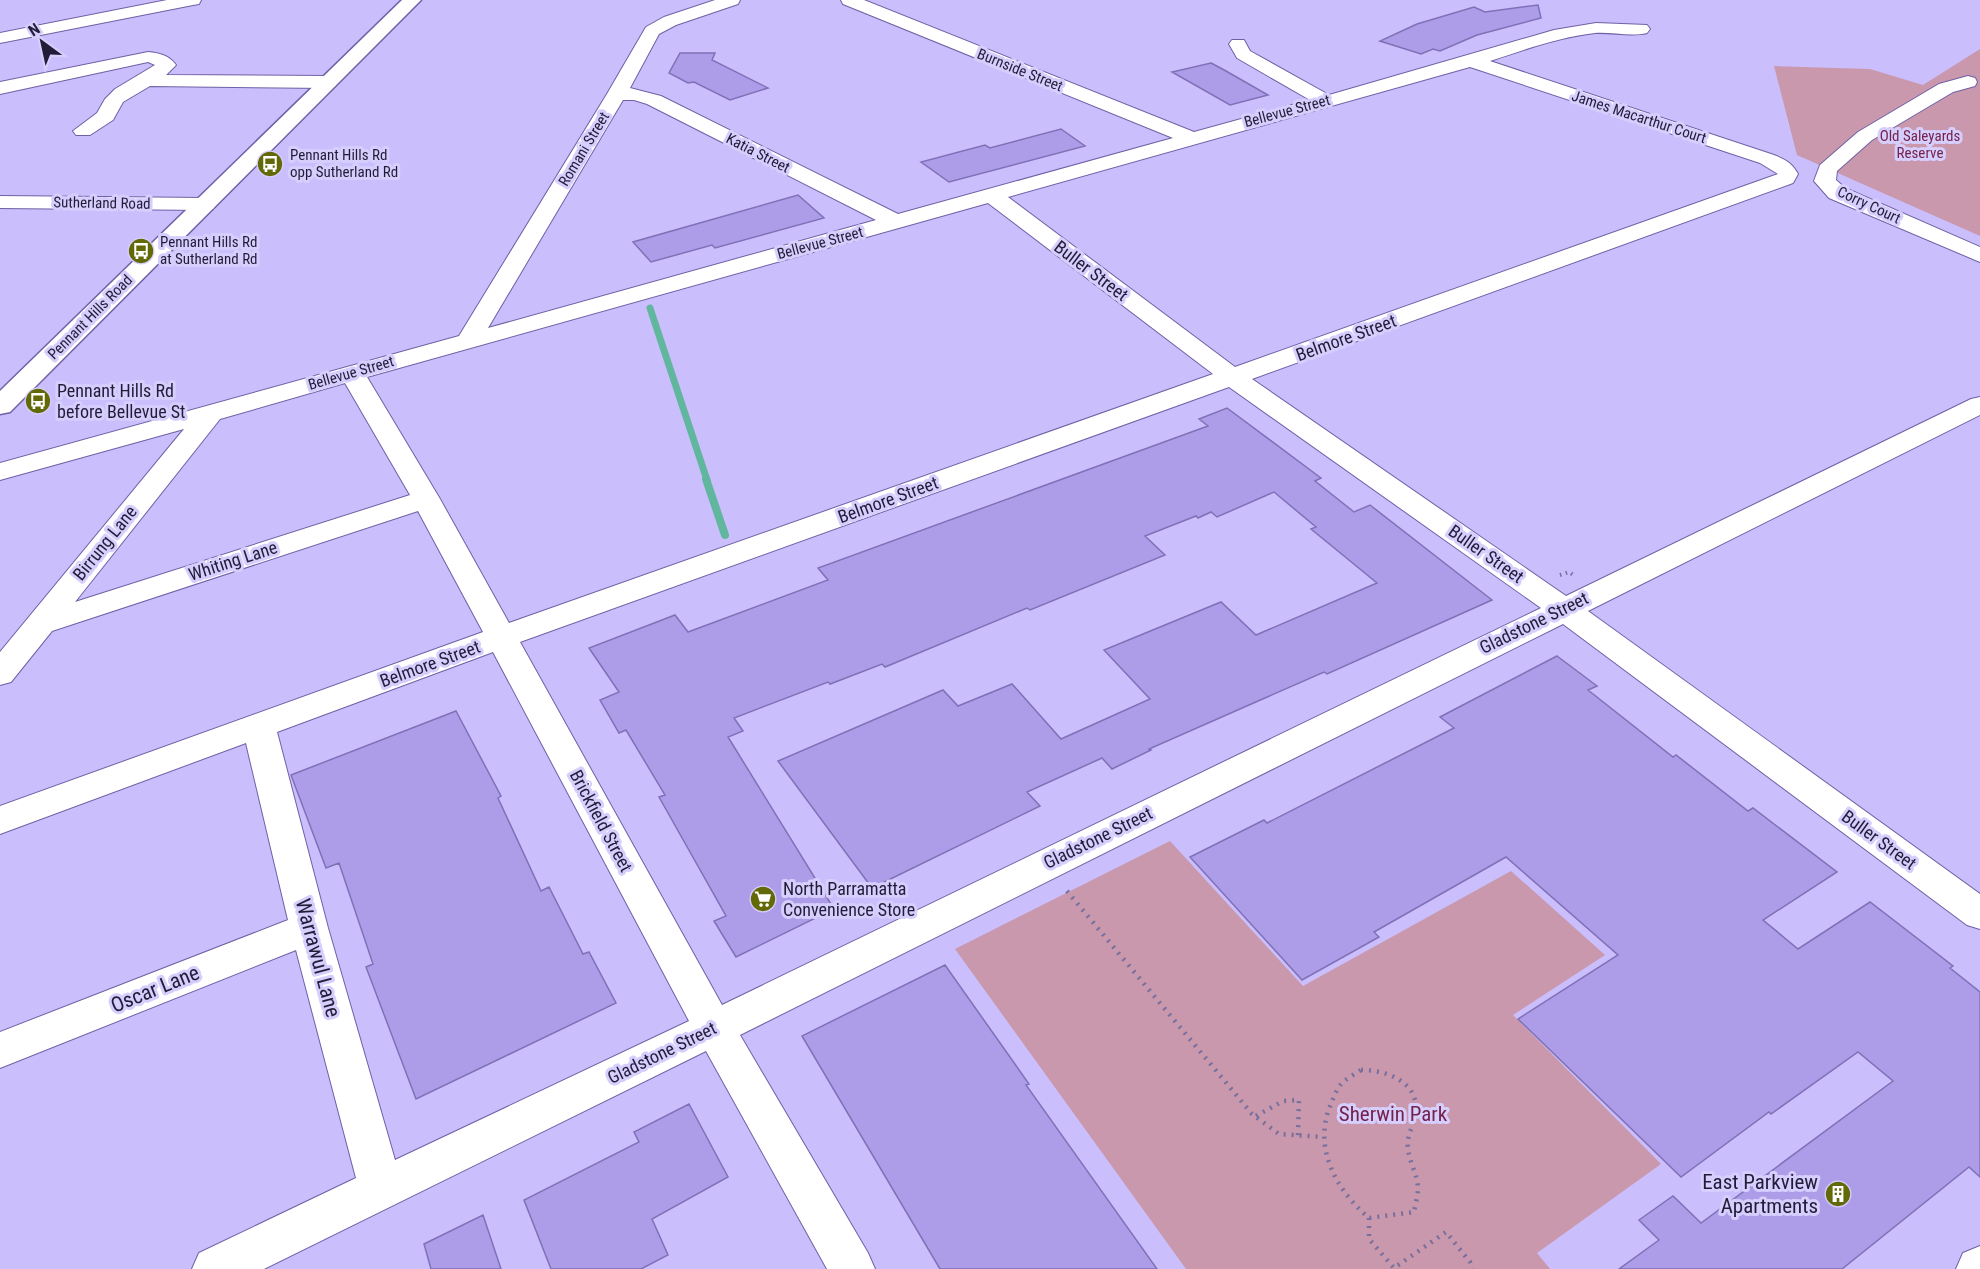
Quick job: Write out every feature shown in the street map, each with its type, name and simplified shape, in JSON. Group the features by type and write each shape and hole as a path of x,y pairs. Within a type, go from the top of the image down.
{"main road":[{"name":"Pennant Hills Road","path":"0,406 412,0"}],"street":[{"path":"0,38 193,0"},
{"name":"Romani Street","path":"468,341 617,94 652,31 657,26 732,0"},
{"name":"Burnside Street","path":"849,0 1191,138"},
{"name":"Bellevue Street","path":"0,472 1191,138 1471,62 1573,29 1615,26 1641,29"},
{"path":"1238,44 1243,54 1326,101"},
{"path":"0,88 148,57 157,58 167,65 147,80 124,91 108,107 106,116 83,131"},
{"name":"James Macarthur Court","path":"1471,62 1767,159 1784,166 1788,174 1786,179 1777,183"},
{"path":"147,80 328,82"},
{"name":"Corry Court","path":"1968,82 1946,88 1865,136 1827,169 1825,181 1838,193 1980,255"},
{"name":"Katia Street","path":"617,94 635,94 654,100 897,222"},
{"name":"Belmore Street","path":"0,820 501,637 1777,183"},
{"name":"Buller Street","path":"991,195 1234,378 1563,609 1980,914"},
{"name":"Sutherland Road","path":"0,202 204,204"},
{"name":"Brickfield Street","path":"352,373 426,499 714,1028 852,1269"},
{"name":"Gladstone Street","path":"215,1269 714,1028 1980,405"},
{"name":"Birrung Lane","path":"0,674 211,413"},
{"name":"Whiting Lane","path":"40,624 426,499"},
{"name":"Warrawul Lane","path":"259,727 309,928 381,1188"},
{"name":"Oscar Lane","path":"0,1050 309,928"}],"path":[{"path":"1560,575 1569,572 1581,579"},
{"path":"1066,891 1256,1116 1279,1134 1323,1137"},
{"path":"1361,1070 1378,1070 1399,1078 1410,1090 1416,1102 1415,1118 1407,1146 1418,1188 1414,1212 1369,1218 1350,1202 1332,1171 1323,1137 1329,1109 1340,1084 1361,1070"},
{"path":"1256,1116 1287,1098 1294,1097 1299,1100 1298,1137"},
{"path":"1369,1218 1369,1239 1394,1269 1446,1232 1470,1262 1472,1269"}],"green space":[{"name":"Old Saleyards Reserve","path":"1980,49 1980,236 1797,155 1774,66 1870,69 1923,85"},
{"name":"Sherwin Park","path":"1170,841 1303,986 1511,871 1605,955 1513,1015 1661,1164 1537,1253 1550,1269 1186,1269 955,949"}],"building":[{"path":"1538,5 1541,18 1477,35 1440,51 1433,49 1421,54 1380,41 1417,24 1474,7 1485,12"},
{"path":"680,53 715,53 712,60 768,88 730,100 694,82 688,83 669,73"},
{"path":"1211,63 1268,95 1230,105 1172,72"},
{"path":"1061,129 1085,146 949,182 921,162 985,145 990,148"},
{"path":"798,195 824,218 715,248 712,245 651,262 633,242"},
{"path":"1227,408 1321,478 1315,481 1354,512 1370,505 1492,600 1327,674 1324,672 1149,749 1151,750 1112,769 1102,758 1027,792 1040,806 872,888 778,761 943,690 958,706 1012,684 1061,739 1150,699 1104,650 1221,602 1256,635 1377,583 1311,529 1316,527 1274,492 1217,517 1211,512 1145,536 1165,555 1030,610 1027,608 885,667 882,664 830,684 828,682 734,718 743,731 728,737 834,909 736,957 714,921 726,916 659,797 665,795 626,730 619,733 600,700 619,692 589,648 675,615 688,632 828,580 818,568 1208,426 1199,419"},
{"path":"1557,656 1597,686 1588,690 1673,757 1676,755 1748,811 1753,808 1837,872 1763,920 1798,949 1870,902 1953,966 1950,968 1980,992 1980,1177 1969,1167 1842,1269 1619,1269 1659,1240 1639,1220 1673,1196 1701,1223 1893,1081 1858,1052 1771,1114 1769,1112 1681,1177 1518,1019 1618,955 1506,857 1374,932 1379,937 1302,980 1190,857 1264,820 1267,823 1454,728 1440,717"},
{"path":"456,711 501,796 498,798 541,891 549,887 583,954 589,952 616,1003 416,1099 366,967 373,964 339,863 326,868 291,775"},
{"path":"945,965 1029,1084 1026,1085 1157,1269 940,1269 802,1036"},
{"path":"689,1104 728,1177 652,1219 668,1255 641,1269 551,1269 524,1200 639,1142 634,1132"},
{"path":"483,1215 501,1269 431,1269 424,1244"}],"waterway":[{"path":"650,308 707,480"},
{"path":"706,479 725,535"}],"place":[{"name":"Pennant Hills Rd opp Sutherland Rd","path":"270,164"},
{"name":"Pennant Hills Rd at Sutherland Rd","path":"141,251"},
{"name":"Pennant Hills Rd before Bellevue St","path":"38,401"},
{"name":"North Parramatta Convenience Store","path":"763,899"},
{"name":"East Parkview Apartments","path":"1838,1194"}]}
